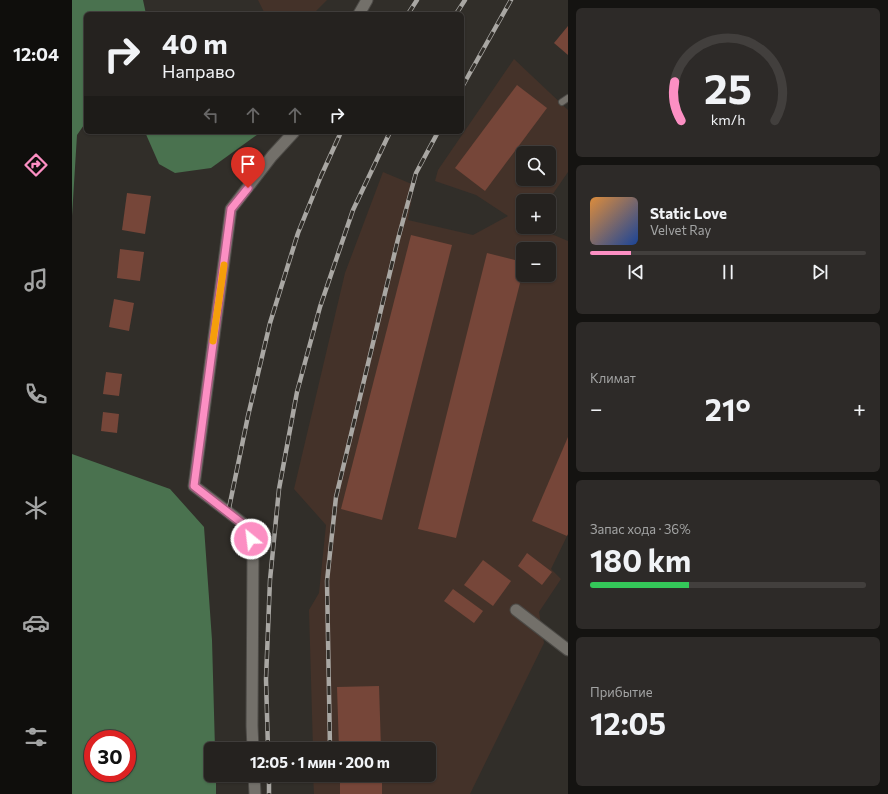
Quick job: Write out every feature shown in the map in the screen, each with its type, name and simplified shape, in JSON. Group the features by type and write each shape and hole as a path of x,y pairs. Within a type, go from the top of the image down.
{"street":[{"path":"360,12 367,0"},
{"path":"253,742 253,550 248,528 194,486 231,209 272,156 292,134"},
{"path":"516,610 568,650"},
{"path":"254,782 255,794"}],"lane":[{"path":"562,102 568,98"}],"shaded area":[{"path":"258,0 327,0 315,12 264,12"},
{"path":"514,59 568,110 568,172 553,194 516,194 516,234 552,234 568,241 568,534 551,569 561,579 539,612 544,643 470,794 314,794 313,782 436,782 436,742 313,742 309,610 319,593 326,525 294,489 345,273 383,172 414,185 408,220 473,235 508,216 476,195 435,181 438,170"}],"green space":[{"path":"72,0 143,0 146,12 84,12 84,125 77,135 72,216"},
{"path":"146,134 258,134 211,168 175,173 159,164"},
{"path":"72,454 170,489 204,527 212,640 215,742 204,742 204,782 216,782 216,794 72,794"}],"building":[{"path":"568,26 568,55 554,43"},
{"path":"517,85 547,108 519,146 516,146 516,150 485,191 455,168"},
{"path":"127,193 151,196 145,234 122,230"},
{"path":"411,235 452,245 382,520 341,509"},
{"path":"120,249 144,252 140,281 117,278"},
{"path":"487,253 516,260 516,282 520,282 456,538 418,529"},
{"path":"114,299 134,303 129,331 109,327"},
{"path":"106,372 122,374 119,396 103,394"},
{"path":"103,412 119,414 117,433 101,431"},
{"path":"568,437 568,534 567,536 532,521"},
{"path":"527,553 552,572 542,585 518,566"},
{"path":"483,560 511,581 493,606 464,585"},
{"path":"453,589 483,611 474,623 444,601"},
{"path":"379,686 381,742 339,742 337,687"},
{"path":"340,782 382,782 382,794 340,794"}],"railway":[{"path":"409,12 417,0"},
{"path":"457,12 465,0"},
{"path":"464,83 511,0"},
{"path":"229,508 248,416 270,323 298,233 340,134"},
{"path":"268,742 266,679 270,580 279,489 297,392 320,307 353,210 389,134"},
{"path":"330,742 327,581 336,497 398,239 416,173 437,134"},
{"path":"269,782 269,794"}],"slow traffic":[{"path":"213,341 224,265"}],"route":[{"path":"248,188 231,209 194,486 248,528 251,539"}]}
